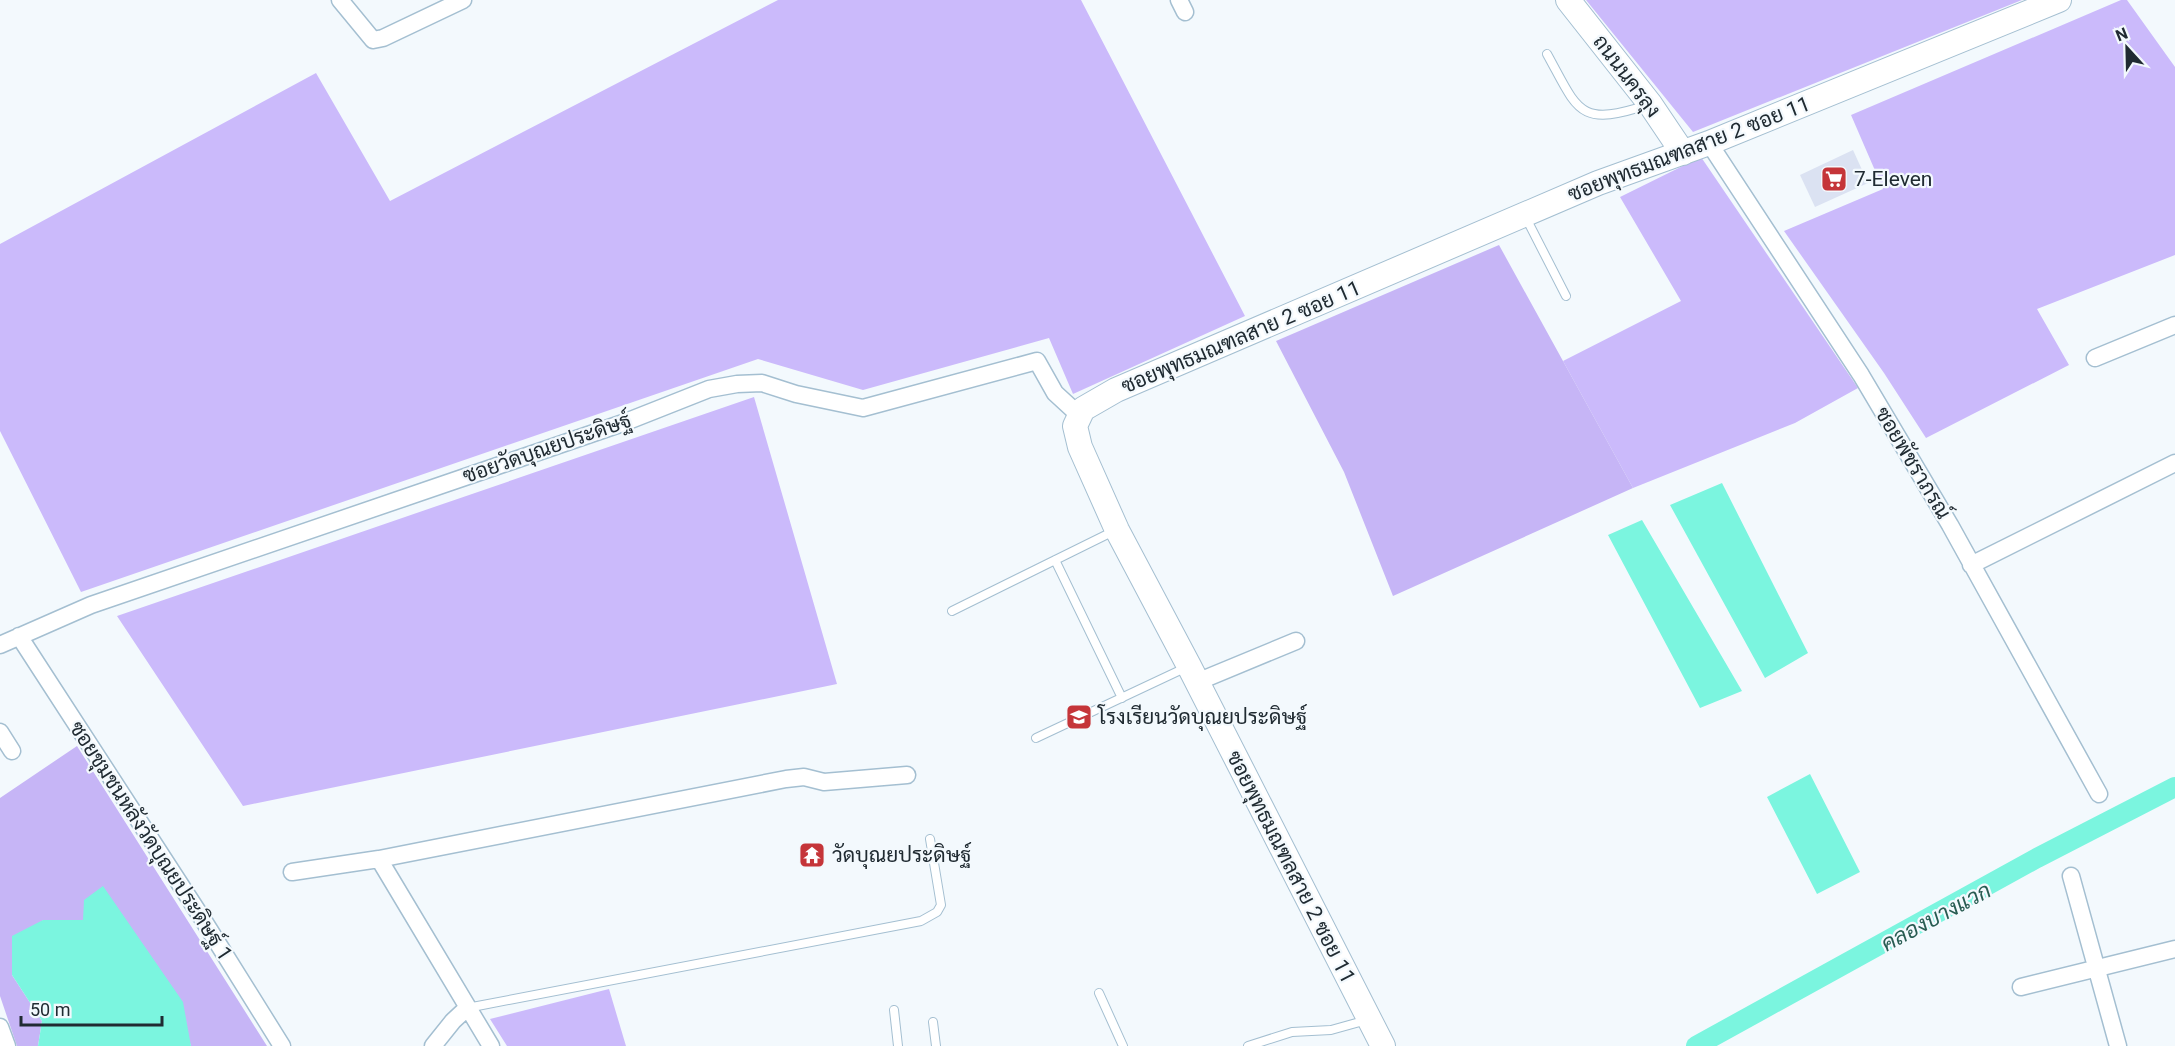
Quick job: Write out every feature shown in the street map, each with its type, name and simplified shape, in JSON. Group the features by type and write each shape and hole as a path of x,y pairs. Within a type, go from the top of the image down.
{"street":[{"path":"340,0 373,40 383,38 463,0"},
{"name":"ถนนนครลุง","path":"1568,0 1650,104 1683,153"},
{"name":"ซอยพุทธมณฑลสาย 2 ซอย 11","path":"1383,1046 1117,530 1080,447 1075,426 1083,410 1116,390 1598,183 1709,143 2059,0"},
{"name":"ซอยพัชราภรณ์","path":"1709,143 1861,375 1950,525 2099,794"},
{"path":"2095,358 2175,326"},
{"name":"ซอยวัดบุณยประดิษฐ์","path":"0,645 92,604 623,423 709,389 737,384 762,383 796,394 862,408 1037,360 1055,393 1080,416"},
{"path":"1971,565 2175,463"},
{"name":"ซอยชุมชนหลังวัดบุณยประดิษฐ์ 1","path":"19,636 282,1046"},
{"path":"1193,674 1296,641"},
{"path":"0,732 12,751"},
{"path":"292,872 379,859 786,779 804,777 824,782 907,775"},
{"path":"379,859 491,1046"},
{"path":"2071,876 2118,1046"},
{"path":"2021,987 2175,949"},
{"path":"434,1046 453,1021 467,1008"},
{"path":"0,1027 7,1046"}],"lane":[{"path":"1547,54 1575,104 1593,116 1623,113 1650,104"},
{"path":"1525,215 1566,296"},
{"path":"952,611 1117,530"},
{"path":"1055,560 1122,698"},
{"path":"1035,738 1122,698 1193,674"},
{"path":"467,1008 921,921 937,912 941,905 930,839"},
{"path":"1100,993 1124,1046"},
{"path":"894,1010 898,1046"},
{"path":"1248,1046 1292,1032 1331,1030 1368,1019"},
{"path":"933,1022 936,1046"}],"shaded area":[{"path":"778,0 1081,0 1245,316 1073,394 1049,338 863,390 758,359 81,592 0,431 0,244 316,73 390,201"},
{"path":"1586,0 2022,0 1693,132"},
{"path":"2121,0 2127,0 2175,67 2175,255 2037,309 2069,365 1926,438 1884,373 1784,231 1883,189 1851,115"},
{"path":"1701,157 1858,388 1795,423 1633,488 1563,361 1681,301 1620,197"},
{"path":"1499,245 1633,488 1393,596 1344,472 1276,341"},
{"path":"754,397 837,684 243,806 117,616"},
{"path":"1722,483 1808,653 1765,678 1670,505"},
{"path":"1642,520 1742,691 1700,708 1608,535"},
{"path":"77,746 267,1046 191,1046 189,1040 83,920 43,920 12,975 42,1021 38,1046 17,1046 0,996 0,798"},
{"path":"1810,774 1860,872 1817,894 1767,797"},
{"path":"103,886 183,1002 191,1046 38,1046 42,1021 12,975 12,936 43,920 83,920 84,900"},
{"path":"609,989 626,1046 507,1046 490,1019"}],"building":[{"name":"7-Eleven","path":"1853,150 1868,183 1815,207 1800,175"}],"waterway":[{"name":"คลองบางแวก","path":"1696,1046 2037,858 2175,787"}],"place":[{"name":"7-Eleven","path":"1834,179"},
{"name":"โรงเรียนวัดบุณยประดิษฐ์","path":"1079,717"},
{"name":"วัดบุณยประดิษฐ์","path":"812,855"}]}
